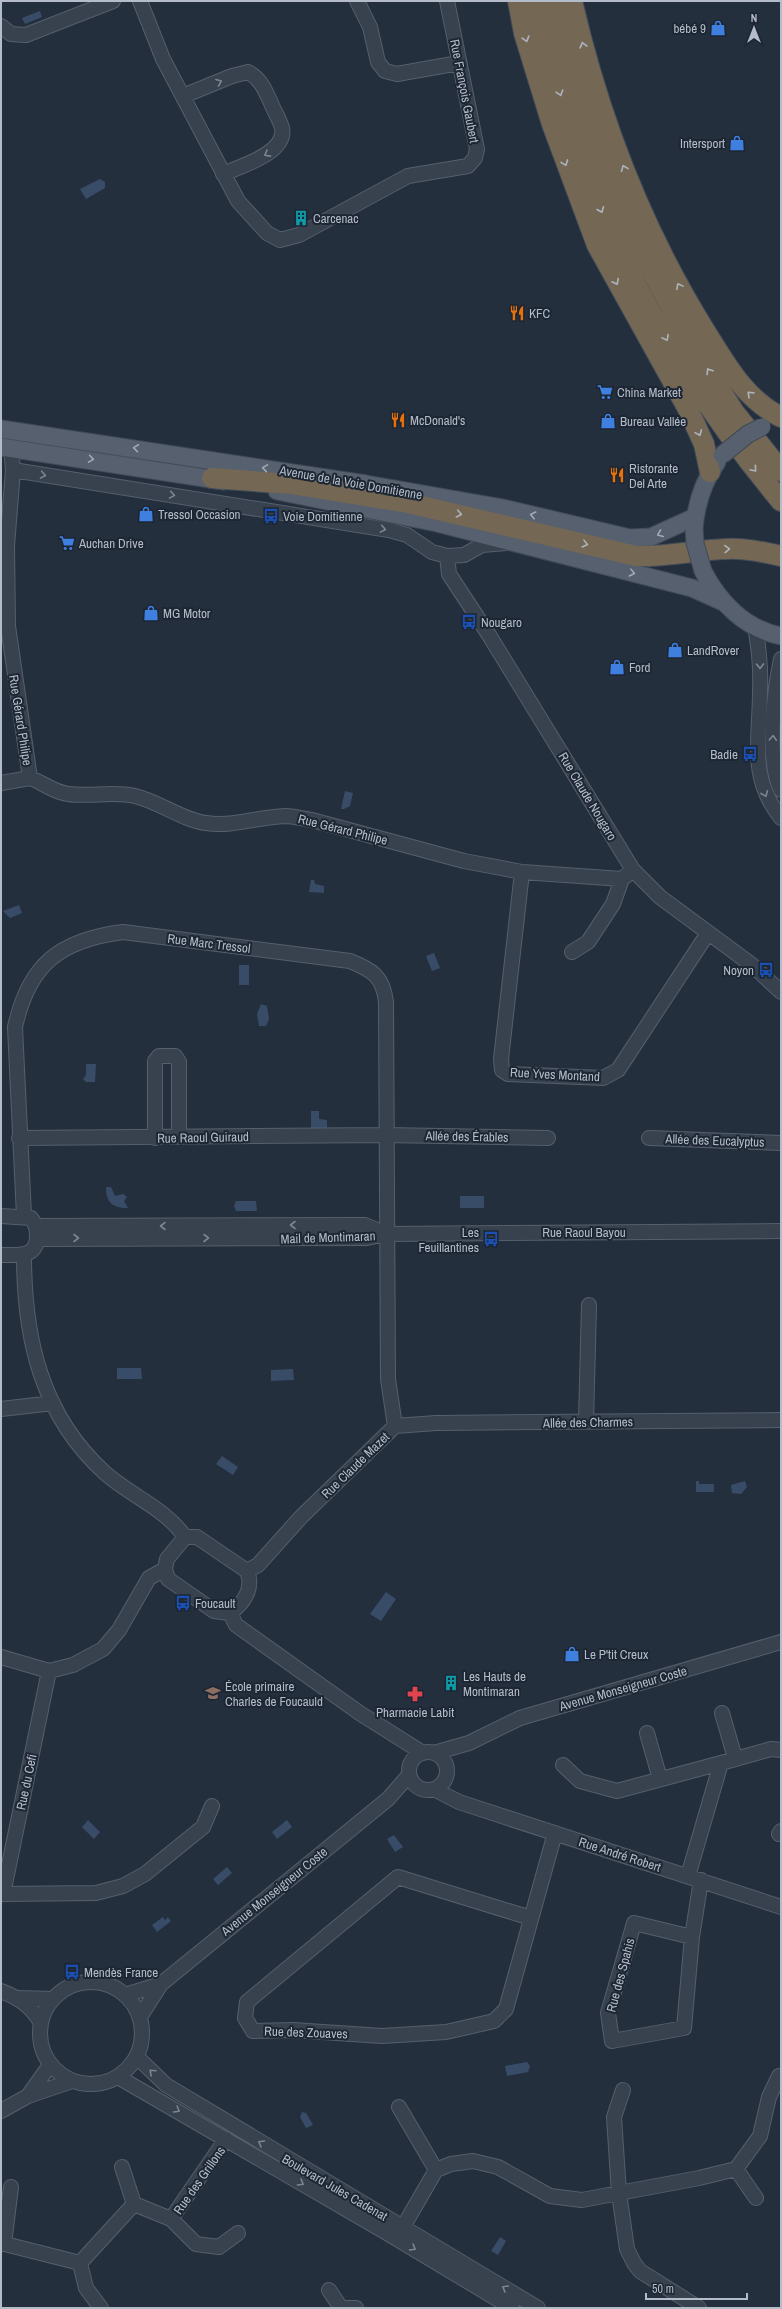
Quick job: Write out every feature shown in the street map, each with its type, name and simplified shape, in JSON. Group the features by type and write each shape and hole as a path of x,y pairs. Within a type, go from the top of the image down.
{"highway":[{"path":"518,1 524,33 552,124 597,245 688,409 704,444 710,472"},
{"path":"536,1 541,28 573,134 589,181 615,243 669,344 747,461 781,501"},
{"path":"554,1 590,129 631,233 686,335 734,412 781,471"},
{"path":"572,1 606,125 652,235 690,308 729,369 748,393 772,412 781,417"},
{"path":"212,478 291,484 408,503 636,556 658,557 726,549 753,550 781,556"}],"main road":[{"path":"781,421 762,427 748,434 722,455 710,472 700,494 695,523 695,543 703,571 722,602 738,616 755,627 781,636"},
{"name":"Avenue de la Voie Domitienne","path":"1,429 366,484 503,508 630,538 651,538 695,523"},
{"name":"Avenue de la Voie Domitienne","path":"6,447 212,478 437,523 692,588 722,602"}],"street":[{"path":"1,26 11,34 26,35 113,1"},
{"path":"140,1 163,59 223,174 271,152 281,140 282,129 257,76 248,72 232,76 183,96"},
{"path":"357,1 370,27 378,62 385,71 397,74 459,63"},
{"name":"Rue François Gaubert","path":"223,174 238,201 267,233 280,240 299,235 408,176 468,166 475,158 477,149 447,1"},
{"name":"Avenue de la Voie Domitienne","path":"6,447 13,470 389,530 406,535 432,552 447,556 464,555 482,545 513,542"},
{"name":"Rue Gérard Philipe","path":"13,470 7,546 8,626 30,778 43,783 53,791 70,795 114,793 135,796 158,803 205,823 234,824 287,816 312,820 464,861 522,872 622,879"},
{"name":"Rue Claude Nougaro","path":"447,556 449,574 489,635 633,870 660,897 752,965 781,992"},
{"path":"755,627 760,653 757,756 760,780 769,804 781,818"},
{"path":"781,659 775,701 772,754 776,780 781,790"},
{"path":"1,782 30,778"},
{"path":"572,952 588,942 613,904 622,879 633,870"},
{"name":"Rue Yves Montand","path":"522,872 501,1059 502,1070 508,1074 603,1078 618,1070 708,933"},
{"name":"Rue Marc Tressol","path":"24,1216 19,1138 15,1027 20,1006 29,984 44,966 76,942 99,935 124,932 350,961 367,968 376,975 384,988 386,1002 386,1234"},
{"path":"155,1138 155,1061 160,1056 168,1054 175,1056 179,1062 179,1137"},
{"name":"Rue Raoul Guiraud","path":"19,1138 386,1135"},
{"name":"Allée des Érables","path":"386,1135 548,1138"},
{"name":"Allée des Eucalyptus","path":"649,1138 781,1143"},
{"path":"1,1216 24,1216 30,1218 37,1233 36,1248 24,1255 1,1256"},
{"name":"Mail de Montimaran","path":"37,1233 366,1225 386,1234"},
{"name":"Rue Raoul Bayou","path":"386,1234 781,1231"},
{"name":"Rue Claude Mazet","path":"247,1571 258,1565 301,1517 395,1426 388,1379 386,1234"},
{"path":"24,1255 28,1331 35,1362 53,1403 73,1438 105,1473 175,1522 185,1537"},
{"path":"586,1422 589,1305"},
{"path":"1,1409 53,1403"},
{"name":"Allée des Charmes","path":"395,1426 436,1423 781,1420"},
{"path":"185,1537 197,1537 247,1571 251,1580 250,1590 238,1607 230,1613 214,1611 168,1578 165,1569 167,1559 185,1537"},
{"path":"1,1657 49,1671 73,1665 103,1649 119,1630 149,1578 165,1569"},
{"path":"230,1613 236,1625 392,1735 444,1760 446,1773 459,1802"},
{"name":"Avenue Monseigneur Coste","path":"428,1753 469,1743 520,1718 781,1642"},
{"name":"Rue du Cefi","path":"2,1894 49,1671"},
{"path":"722,1713 735,1758"},
{"path":"647,1733 660,1779"},
{"path":"392,1735 404,1751 409,1771 415,1785 429,1790 446,1773"},
{"name":"Avenue Monseigneur Coste","path":"446,1773 469,1743"},
{"path":"563,1765 580,1781 617,1791 771,1749 781,1750"},
{"path":"409,1771 412,1760 428,1753"},
{"path":"688,1876 721,1763"},
{"name":"Avenue Monseigneur Coste","path":"140,2017 161,1984 388,1799 409,1771"},
{"name":"Avenue Monseigneur Coste","path":"388,1799 429,1790"},
{"name":"Rue André Robert","path":"429,1790 459,1802 781,1907"},
{"path":"2,1894 96,1893 123,1886 145,1874 203,1827 212,1806"},
{"name":"Rue des Zouaves","path":"531,1918 398,1877 247,2002 245,2018 253,2031 293,2030 382,2036 446,2032 494,2021 506,2008 555,1833"},
{"name":"Rue des Spahis","path":"692,1937 634,1923 608,2013 612,2041 684,2028 692,1937 701,1880"},
{"path":"88,1982 102,1983 125,1995 134,2005 140,2017 143,2030 142,2044 137,2057 129,2068 118,2077 103,2083 87,2085 72,2081 60,2074 50,2065 43,2050 40,2037 41,2023 45,2010 53,1999 63,1991 75,1985 88,1982"},
{"name":"Avenue Monseigneur Coste","path":"125,1995 161,1984"},
{"path":"1,1991 18,1998 34,2012 41,2023"},
{"path":"18,1998 53,1999"},
{"name":"Boulevard Jules Cadenat","path":"137,2057 166,2085 538,2308"},
{"path":"28,2096 50,2065"},
{"path":"403,2227 436,2170 451,2164 473,2161 498,2167 550,2196 582,2200 699,2178 736,2169 760,2136 769,2097 779,2076"},
{"name":"Boulevard Jules Cadenat","path":"118,2077 512,2308"},
{"path":"1,2111 28,2096 72,2081"},
{"path":"622,2090 614,2117 619,2193 628,2249 634,2264 640,2271 699,2308"},
{"path":"399,2107 436,2170"},
{"name":"Rue des Grillons","path":"134,2204 171,2219 226,2140"},
{"path":"80,2263 134,2204 122,2167"},
{"path":"736,2169 756,2198"},
{"path":"11,2187 3,2243 80,2263"},
{"path":"171,2219 196,2244 219,2247 238,2233"},
{"path":"80,2263 86,2288 101,2308"},
{"path":"330,2290 341,2308"},
{"path":"346,2308 356,2308"}],"water":[{"path":"40,11 42,17 25,24 22,18"},
{"path":"100,179 105,182 105,188 86,199 80,189"},
{"path":"345,791 353,793 350,806 341,809"},
{"path":"311,880 314,880 315,884 324,886 324,893 309,892"},
{"path":"19,905 22,913 10,918 3,911"},
{"path":"434,953 440,968 432,971 426,956"},
{"path":"239,965 249,965 249,985 239,985"},
{"path":"261,1004 267,1006 269,1019 266,1026 259,1026 257,1014"},
{"path":"86,1064 96,1064 95,1082 86,1082 83,1079 86,1075"},
{"path":"311,1111 319,1111 319,1119 327,1120 327,1128 311,1128"},
{"path":"106,1187 111,1187 115,1196 123,1194 127,1197 124,1201 128,1208 118,1207 111,1204 107,1197"},
{"path":"460,1196 484,1196 484,1208 460,1208"},
{"path":"236,1201 256,1201 257,1211 236,1211 234,1206"},
{"path":"117,1368 141,1368 142,1379 117,1379"},
{"path":"293,1369 294,1380 271,1381 271,1370"},
{"path":"222,1456 238,1467 233,1475 216,1464"},
{"path":"696,1481 699,1481 699,1484 714,1484 714,1492 696,1492"},
{"path":"745,1481 747,1487 741,1494 732,1493 731,1485"},
{"path":"386,1592 396,1599 381,1621 370,1614"},
{"path":"88,1820 100,1832 94,1839 82,1827"},
{"path":"287,1820 292,1827 277,1839 272,1832"},
{"path":"394,1835 403,1847 395,1852 387,1839"},
{"path":"227,1867 232,1873 218,1885 213,1879"},
{"path":"163,1917 165,1920 168,1917 171,1921 157,1932 152,1925"},
{"path":"527,2062 530,2066 528,2072 507,2076 505,2066"},
{"path":"302,2112 306,2113 313,2125 306,2128 300,2117"},
{"path":"500,2237 506,2241 498,2255 491,2251"}],"place":[{"name":"bébé 9","path":"718,28"},
{"name":"Intersport","path":"737,143"},
{"name":"Carcenac","path":"301,218"},
{"name":"KFC","path":"517,313"},
{"name":"China Market","path":"605,392"},
{"name":"McDonald's","path":"398,420"},
{"name":"Bureau Vallée","path":"608,421"},
{"name":"Ristorante Del Arte","path":"617,475"},
{"name":"Tressol Occasion","path":"146,514"},
{"name":"Voie Domitienne","path":"271,516"},
{"name":"Auchan Drive","path":"67,543"},
{"name":"MG Motor","path":"151,613"},
{"name":"Nougaro","path":"469,622"},
{"name":"LandRover","path":"675,650"},
{"name":"Ford","path":"617,667"},
{"name":"Badie","path":"750,754"},
{"name":"Noyon","path":"766,970"},
{"name":"Les Feuillantines","path":"491,1239"},
{"name":"Foucault","path":"183,1603"},
{"name":"Le P'tit Creux","path":"572,1654"},
{"name":"Les Hauts de Montimaran","path":"451,1683"},
{"name":"École primaire Charles de Foucauld","path":"213,1693"},
{"name":"Pharmacie Labit","path":"415,1694"},
{"name":"Mendès France","path":"72,1972"}]}
